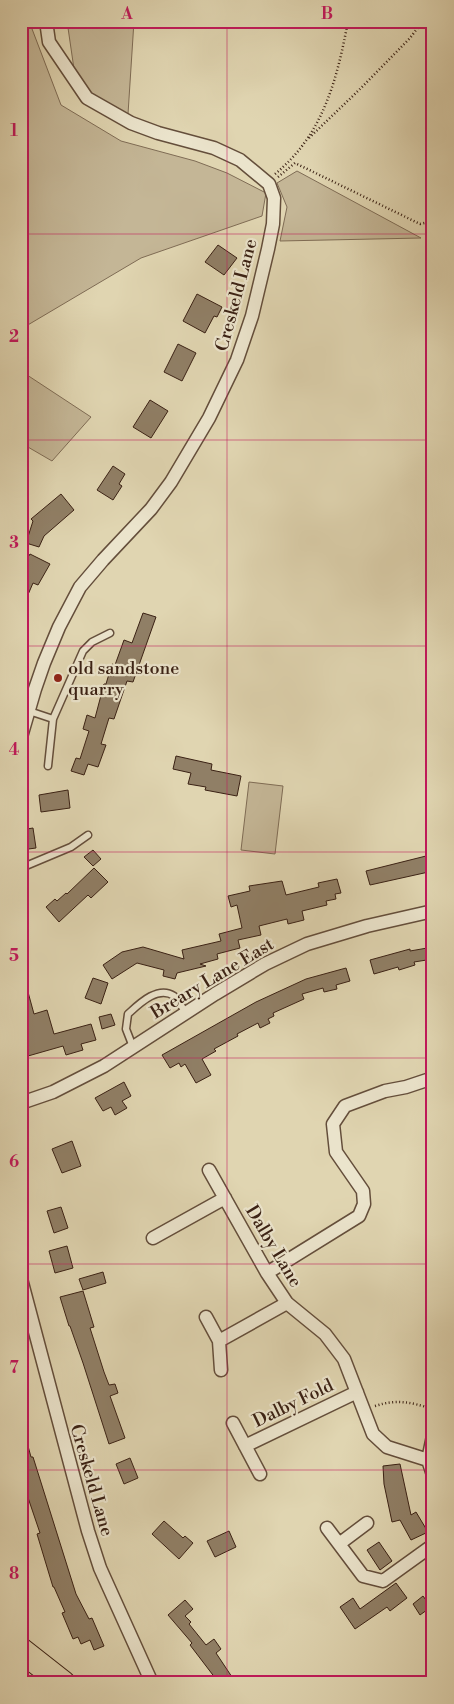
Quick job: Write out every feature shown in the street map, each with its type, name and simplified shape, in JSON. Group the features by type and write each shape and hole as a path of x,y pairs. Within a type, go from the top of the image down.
{"highway":[{"path":"21,1650 63,1683"}],"street":[{"path":"46,21 49,42 87,98 131,123 158,133 214,148 240,160 267,183"},
{"name":"Creskeld Lane","path":"21,737 44,663 59,627 80,587 152,509 171,482 209,418 238,360 252,316 273,224 274,198 267,183"},
{"name":"Breary Lane East","path":"21,1103 53,1092 104,1066 266,964 307,944 367,926 433,911"},
{"path":"268,1272 359,1216 364,1204 363,1191 336,1152 333,1124 345,1106 385,1091 406,1088 433,1078"},
{"name":"Dalby Lane","path":"209,1170 287,1303 324,1334 344,1359 373,1434 387,1447 428,1460"},
{"path":"153,1238 225,1198"},
{"name":"Creskeld Lane","path":"21,1279 88,1531 100,1568 152,1683"},
{"path":"219,1341 287,1303"},
{"path":"206,1317 219,1341 221,1370"},
{"name":"Dalby Fold","path":"245,1446 356,1392"},
{"name":"Dalby Fold","path":"233,1423 260,1474"},
{"path":"433,1436 428,1460 433,1475"},
{"path":"339,1544 367,1523"},
{"path":"328,1528 363,1576 382,1581 433,1545"}],"lane":[{"path":"48,766 53,719 83,652 92,642 110,633"},
{"path":"29,711 53,719"},
{"path":"21,868 71,847 88,835"},
{"path":"133,1047 126,1029 128,1014 144,999 163,992 175,996 186,1013"}],"path":[{"path":"267,183 290,162 318,124 336,77 348,21"},
{"path":"305,142 410,38 423,21"},
{"path":"267,183 294,163 420,224 433,221"},
{"path":"364,1410 388,1402 409,1402 433,1409"}],"shaded area":[{"path":"21,21 29,21 61,105 121,141 195,161 227,173 266,193 262,216 141,258 21,329"},
{"path":"67,21 134,21 128,114 91,93 74,69"},
{"path":"297,171 421,238 280,241 287,207 277,183"},
{"path":"21,371 91,417 52,461 21,443"},
{"path":"249,782 283,786 275,854 241,850"}],"building":[{"path":"218,245 237,258 224,275 205,262"},
{"path":"197,294 222,307 217,317 214,316 205,333 183,321"},
{"path":"178,344 196,353 182,381 164,372"},
{"path":"150,400 168,411 151,438 133,427"},
{"path":"113,466 125,474 119,484 122,486 113,500 97,490"},
{"path":"61,494 74,510 44,536 39,547 26,543 33,521 31,519"},
{"path":"30,554 50,564 38,585 33,583 21,611 21,569"},
{"path":"143,613 156,617 133,682 127,681 114,719 109,718 101,744 106,745 98,767 88,764 84,775 71,771 76,758 80,759 89,731 83,729 87,715 95,718 104,684 106,684 112,664 115,665 124,640 132,643"},
{"path":"176,756 212,764 211,770 241,776 237,796 205,790 206,787 188,784 191,773 173,769"},
{"path":"68,790 70,808 41,812 39,795"},
{"path":"33,828 36,848 21,850 21,830"},
{"path":"93,850 101,859 93,866 84,857"},
{"path":"430,855 433,871 370,885 366,871"},
{"path":"94,868 108,882 91,898 88,895 59,922 46,907 55,899 57,901 67,894"},
{"path":"337,879 341,893 335,894 336,899 326,901 327,905 302,911 304,920 288,924 287,919 259,926 261,935 238,940 240,948 217,954 218,959 200,964 206,966 177,973 175,979 163,976 164,970 137,963 112,979 103,965 122,952 143,947 184,959 182,950 221,941 219,934 242,928 237,905 231,907 228,896 250,891 249,886 282,881 286,895 319,887 318,883"},
{"path":"433,947 433,959 414,962 415,965 399,970 398,967 374,974 370,960 410,949 410,951"},
{"path":"346,968 350,981 336,985 337,989 324,992 323,988 302,994 304,999 273,1013 274,1016 268,1019 270,1023 260,1028 258,1023 214,1049 216,1051 202,1059 211,1075 196,1083 185,1064 181,1067 179,1063 170,1068 162,1055 256,1002 306,979"},
{"path":"93,978 108,983 101,1004 85,998"},
{"path":"25,981 34,1014 47,1010 54,1034 91,1024 96,1040 81,1044 83,1050 66,1055 63,1046 21,1058 21,982"},
{"path":"111,1014 115,1025 102,1029 99,1017"},
{"path":"124,1082 131,1096 122,1101 127,1108 115,1115 111,1107 103,1111 95,1098"},
{"path":"72,1141 81,1166 62,1173 52,1149"},
{"path":"61,1207 68,1228 54,1233 47,1211"},
{"path":"67,1246 73,1268 55,1273 49,1251"},
{"path":"103,1272 106,1283 83,1290 79,1279"},
{"path":"83,1291 94,1327 90,1328 104,1372 109,1385 115,1384 118,1393 110,1396 125,1438 109,1444 60,1297"},
{"path":"21,1435 25,1435 31,1457 33,1457 76,1594 89,1619 92,1618 104,1646 94,1650 90,1640 81,1644 78,1637 73,1639 62,1613 65,1612 53,1587 37,1534 40,1533 21,1477"},
{"path":"130,1458 138,1478 124,1484 116,1464"},
{"path":"400,1464 411,1515 416,1512 428,1532 411,1540 400,1520 392,1522 384,1484 383,1466"},
{"path":"164,1521 183,1538 185,1536 193,1543 179,1559 152,1534"},
{"path":"229,1531 236,1547 215,1557 207,1541"},
{"path":"379,1542 392,1561 380,1570 367,1550"},
{"path":"396,1583 407,1598 390,1611 387,1607 355,1629 340,1607 353,1598 360,1609"},
{"path":"423,1596 431,1607 420,1615 413,1604"},
{"path":"185,1600 193,1609 185,1616 191,1622 189,1624 206,1645 214,1639 221,1649 216,1653 236,1683 219,1683 190,1645 192,1643 168,1615"}],"place":[{"name":"old sandstone quarry","path":"58,678"}]}
